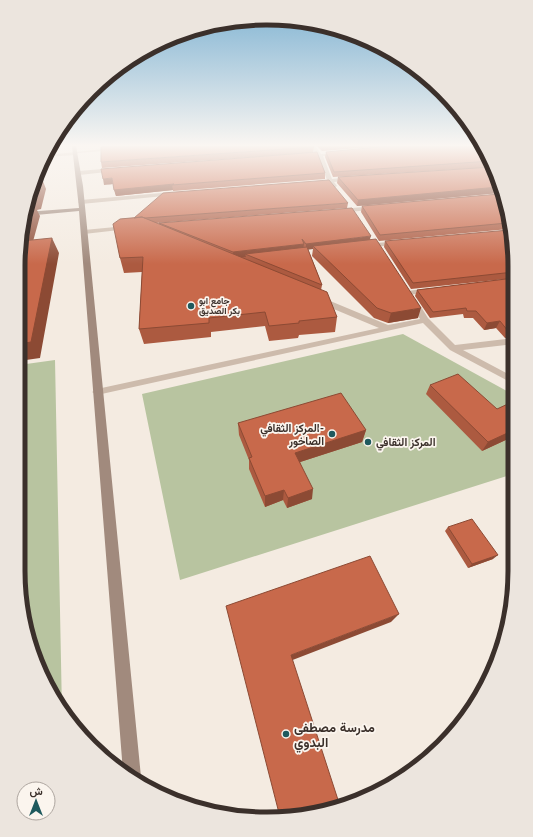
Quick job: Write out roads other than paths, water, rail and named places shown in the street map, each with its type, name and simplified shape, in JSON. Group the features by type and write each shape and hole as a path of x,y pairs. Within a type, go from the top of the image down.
{"main road":[{"path":"80,185 97,392 132,771"},
{"path":"31,213 82,206"}],"street":[{"path":"333,185 339,193"},
{"path":"82,206 182,194"},
{"path":"330,212 384,207"},
{"path":"84,232 136,227"},
{"path":"360,246 407,242"},
{"path":"438,290 406,290 425,320 453,348 508,378"},
{"path":"310,295 387,328"},
{"path":"97,392 425,320"},
{"path":"453,348 508,343"}],"place":[{"name":"جامع ابو بكر الصديق","path":"191,306"},
{"name":"المركز الثقافي- الصاخور","path":"332,434"},
{"name":"المركز الثقافي","path":"368,442"},
{"name":"مدرسة مصطفى البدوي","path":"286,734"}]}
